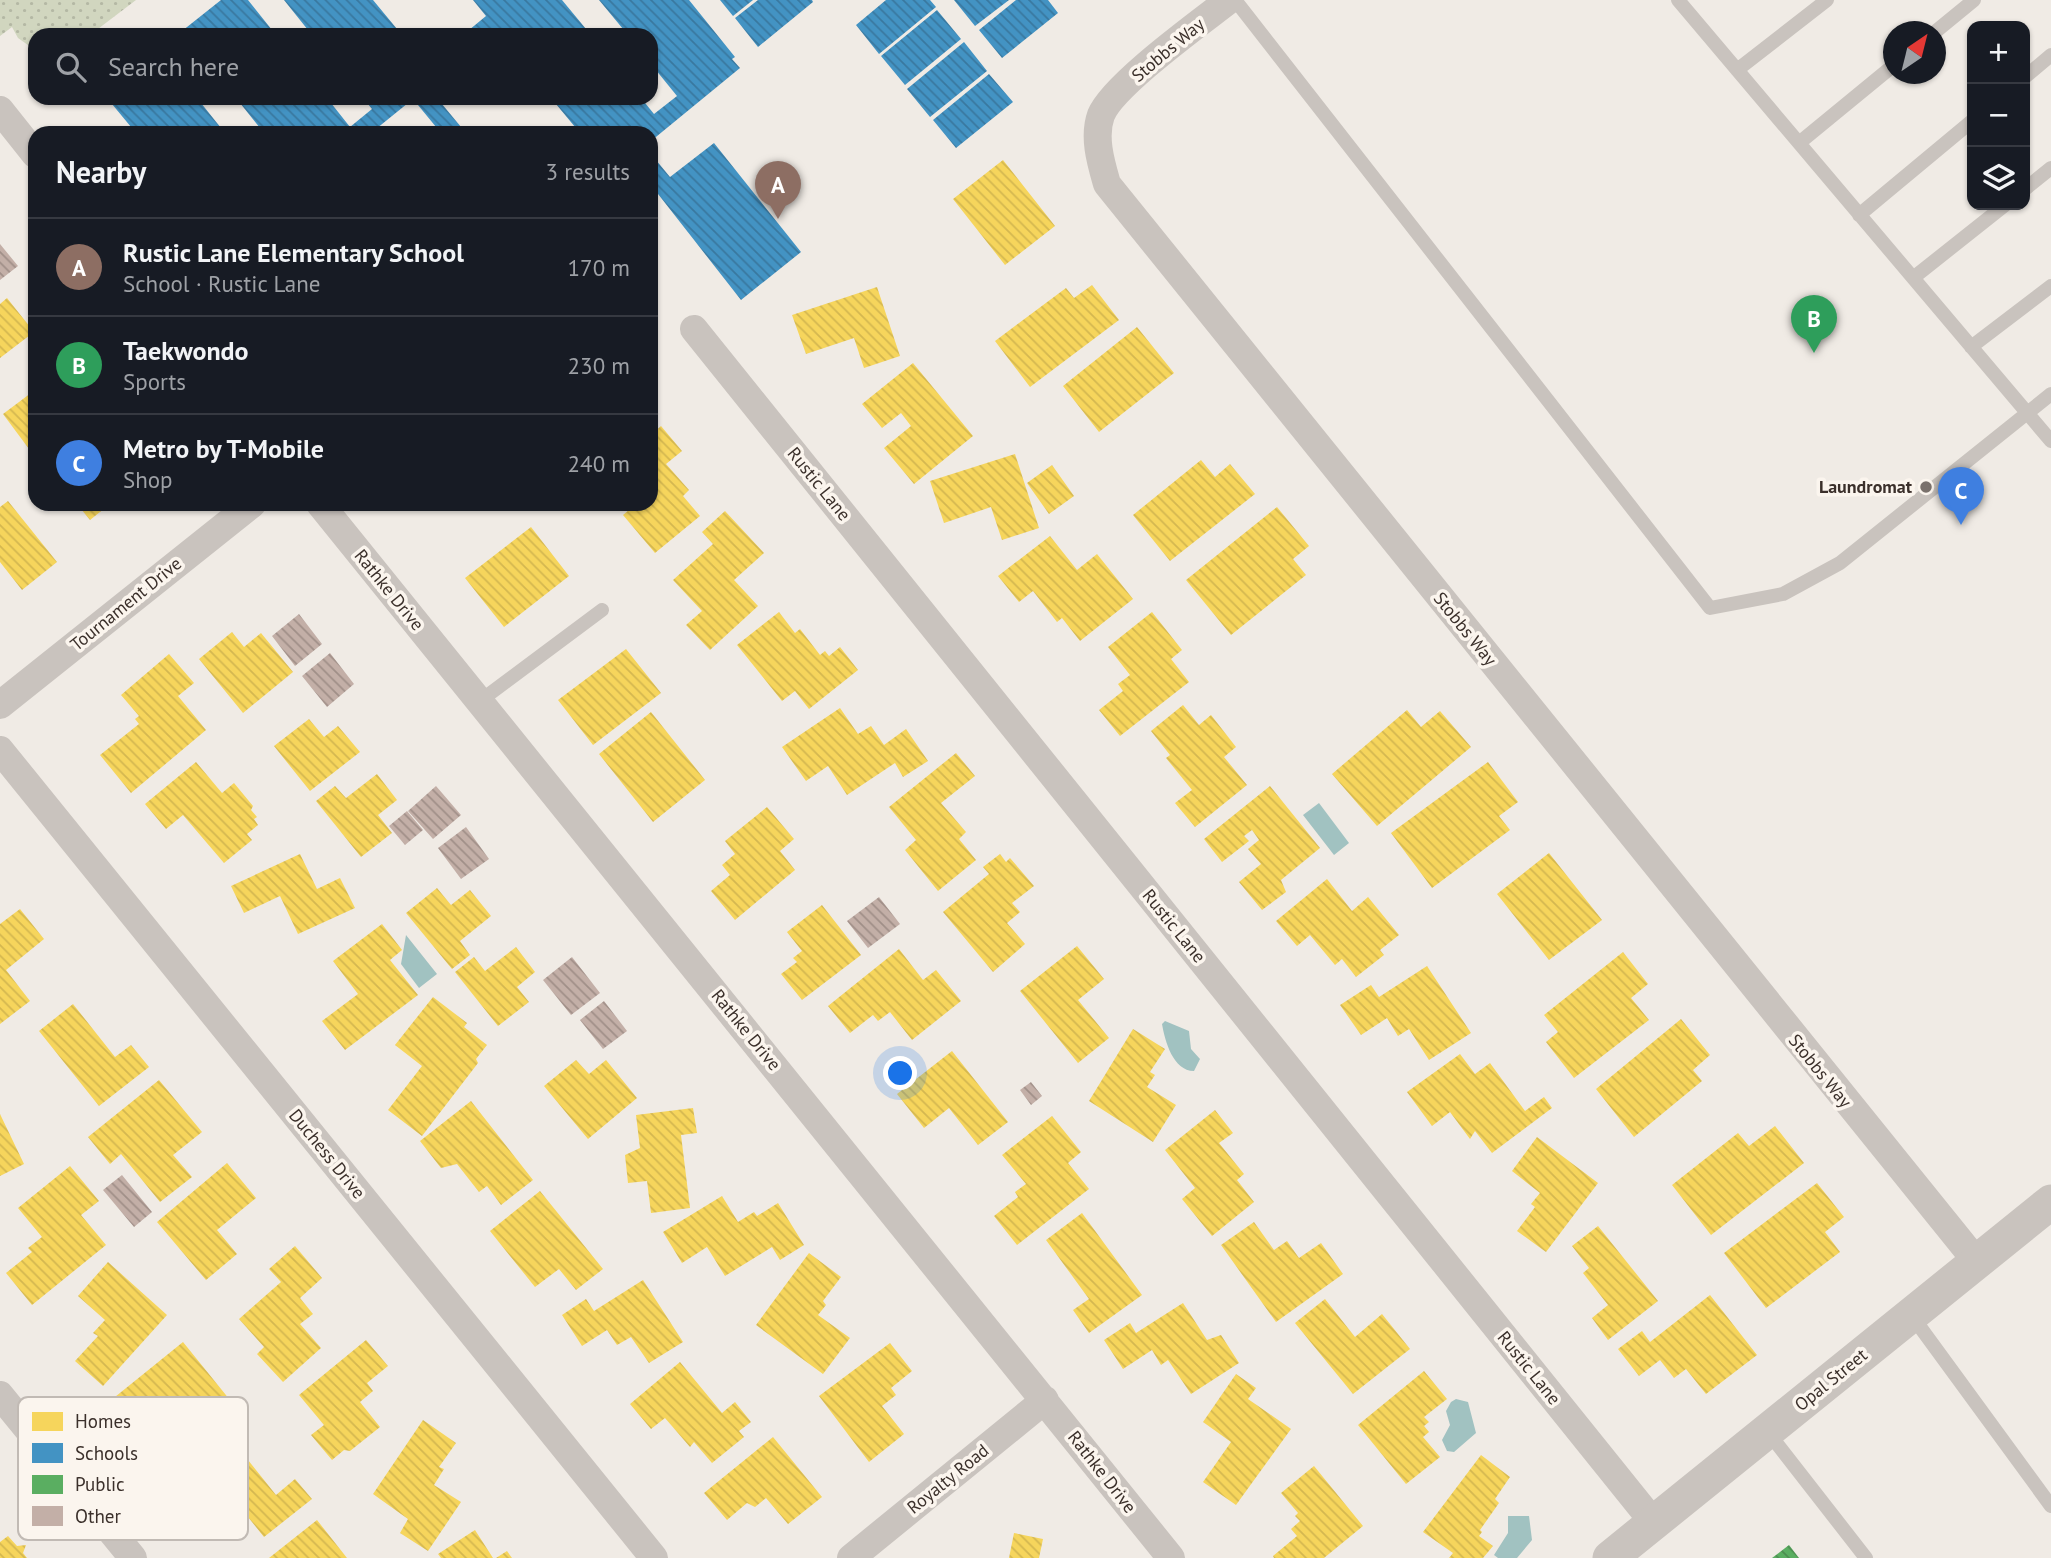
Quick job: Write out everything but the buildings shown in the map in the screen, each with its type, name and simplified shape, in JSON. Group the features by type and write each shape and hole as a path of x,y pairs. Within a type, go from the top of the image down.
{"street":[{"name":"Stobbs Way","path":"1229,0 1133,77 1101,115 1098,153 1107,184 1977,1262"},
{"path":"0,110 28,144"},
{"name":"Rustic Lane","path":"694,329 1654,1523"},
{"name":"Tournament Drive","path":"0,705 243,511"},
{"name":"Rathke Drive","path":"326,511 1171,1558"},
{"name":"Duchess Drive","path":"0,750 654,1558"},
{"name":"Opal Street","path":"1610,1558 2051,1202"},
{"path":"0,1395 18,1417"},
{"name":"Royalty Road","path":"852,1558 1045,1400"},
{"path":"118,1540 133,1558"}],"lane":[{"path":"1235,0 1710,608 1783,594 1840,563 2051,394"},
{"path":"1679,0 2051,441"},
{"path":"1737,70 1828,0"},
{"path":"1946,23 1973,0"},
{"path":"2030,73 2051,55"},
{"path":"1799,143 1883,74"},
{"path":"1859,215 1967,125"},
{"path":"2030,185 2051,168"},
{"path":"1913,278 1999,210"},
{"path":"1971,347 2051,286"},
{"path":"480,701 601,610"},
{"path":"1911,1315 2051,1506"},
{"path":"1767,1431 1866,1558"}],"green space":[{"path":"0,0 136,0 99,28 28,28 28,45 18,38 12,27 0,36"}],"water":[{"path":"1319,803 1349,843 1334,855 1303,815"},
{"path":"406,935 437,974 419,988 401,964"},
{"path":"1165,1021 1189,1031 1191,1049 1200,1059 1194,1071 1187,1070 1175,1061 1165,1039 1162,1024"},
{"path":"1456,1399 1468,1402 1476,1433 1454,1452 1447,1451 1442,1440 1450,1425 1446,1411"},
{"path":"1508,1516 1529,1516 1532,1540 1517,1558 1498,1558 1494,1555 1508,1533"}],"place":[{"name":"Rustic Lane Elementary School","path":"778,219"},
{"name":"Taekwondo","path":"1814,353"},
{"name":"Laundromat","path":"1926,487"},
{"name":"Metro by T-Mobile","path":"1961,525"}]}
